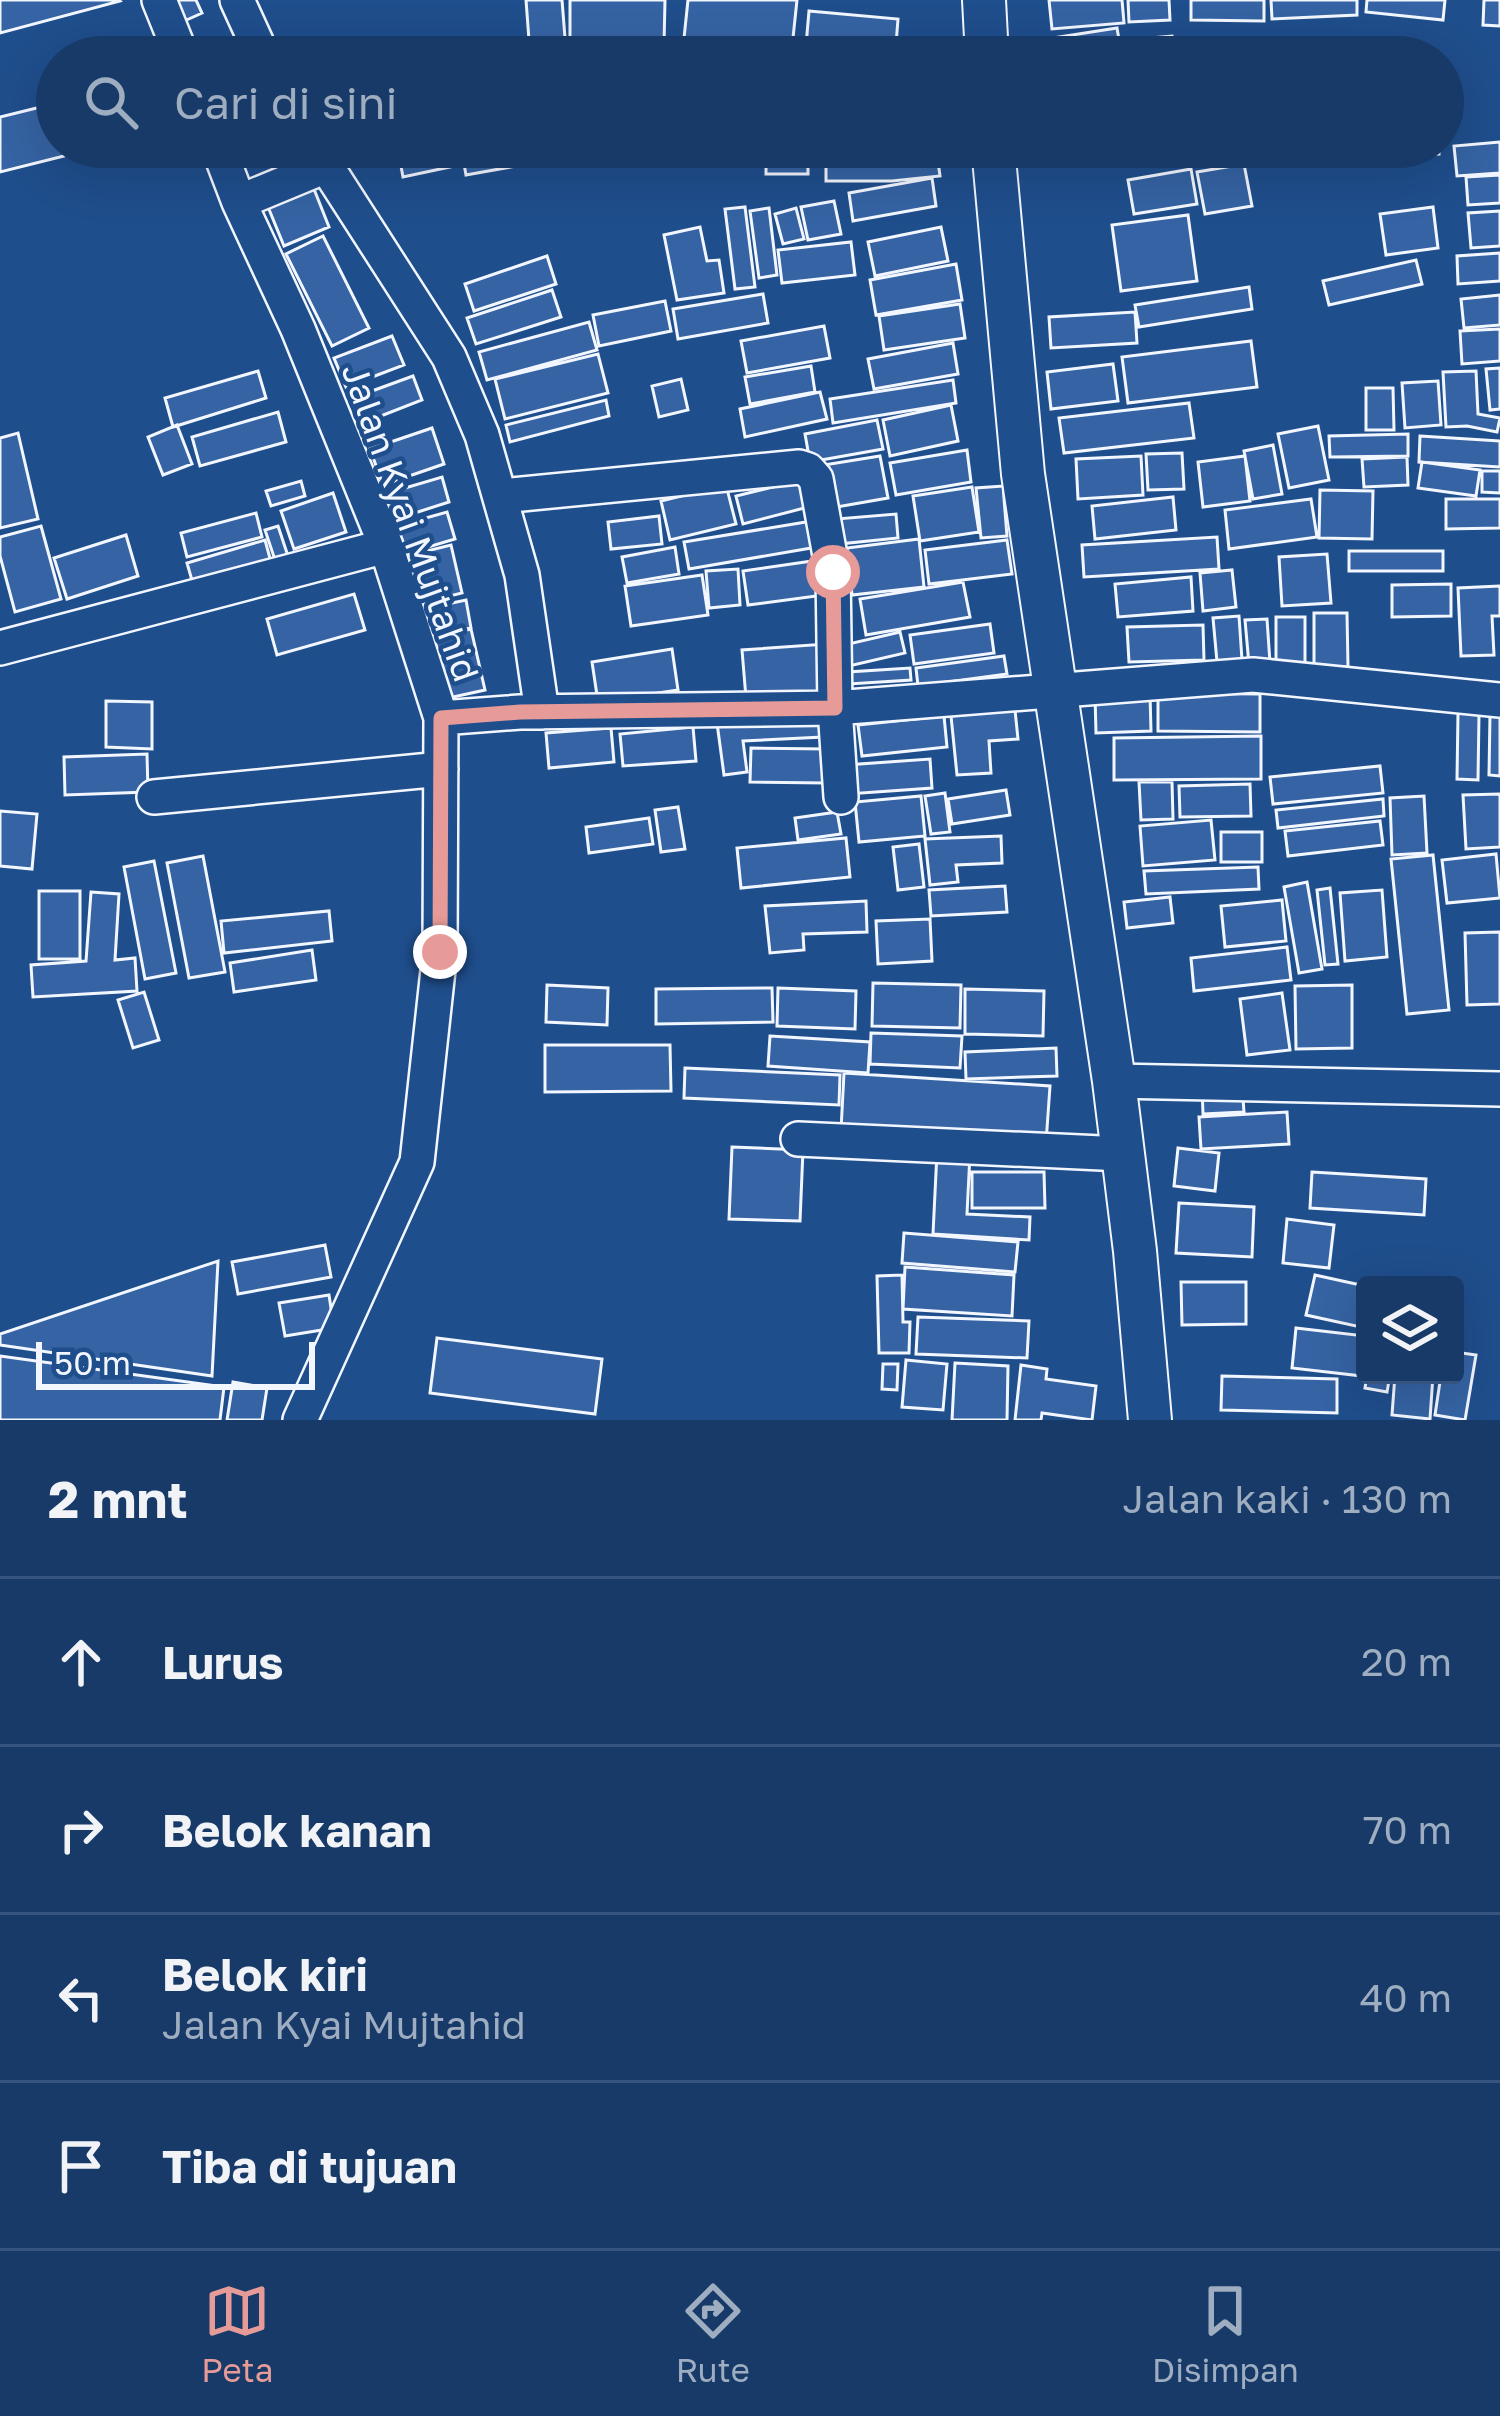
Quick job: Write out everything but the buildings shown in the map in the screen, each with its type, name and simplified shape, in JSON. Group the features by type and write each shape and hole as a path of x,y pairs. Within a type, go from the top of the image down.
{"street":[{"path":"159,0 174,36"},
{"path":"237,0 253,36"},
{"path":"983,0 986,36"},
{"name":"Jalan Kyai Mujtahid","path":"231,168 249,198 456,718 441,769 440,952 417,1162 300,1420"},
{"path":"249,198 305,168"},
{"path":"320,168 449,357 482,435 522,575 531,712"},
{"path":"994,168 1023,474 1114,1081 1150,1420"},
{"path":"501,496 799,467 808,470 816,479 833,572 841,797"},
{"path":"0,648 386,546"},
{"path":"456,718 531,712 835,708 1253,675 1500,700"},
{"path":"154,797 441,769"},
{"path":"1114,1081 1500,1089"},
{"path":"798,1139 1123,1154"}],"route":[{"path":"440,952 441,718 520,712 835,708 833,572"}]}
